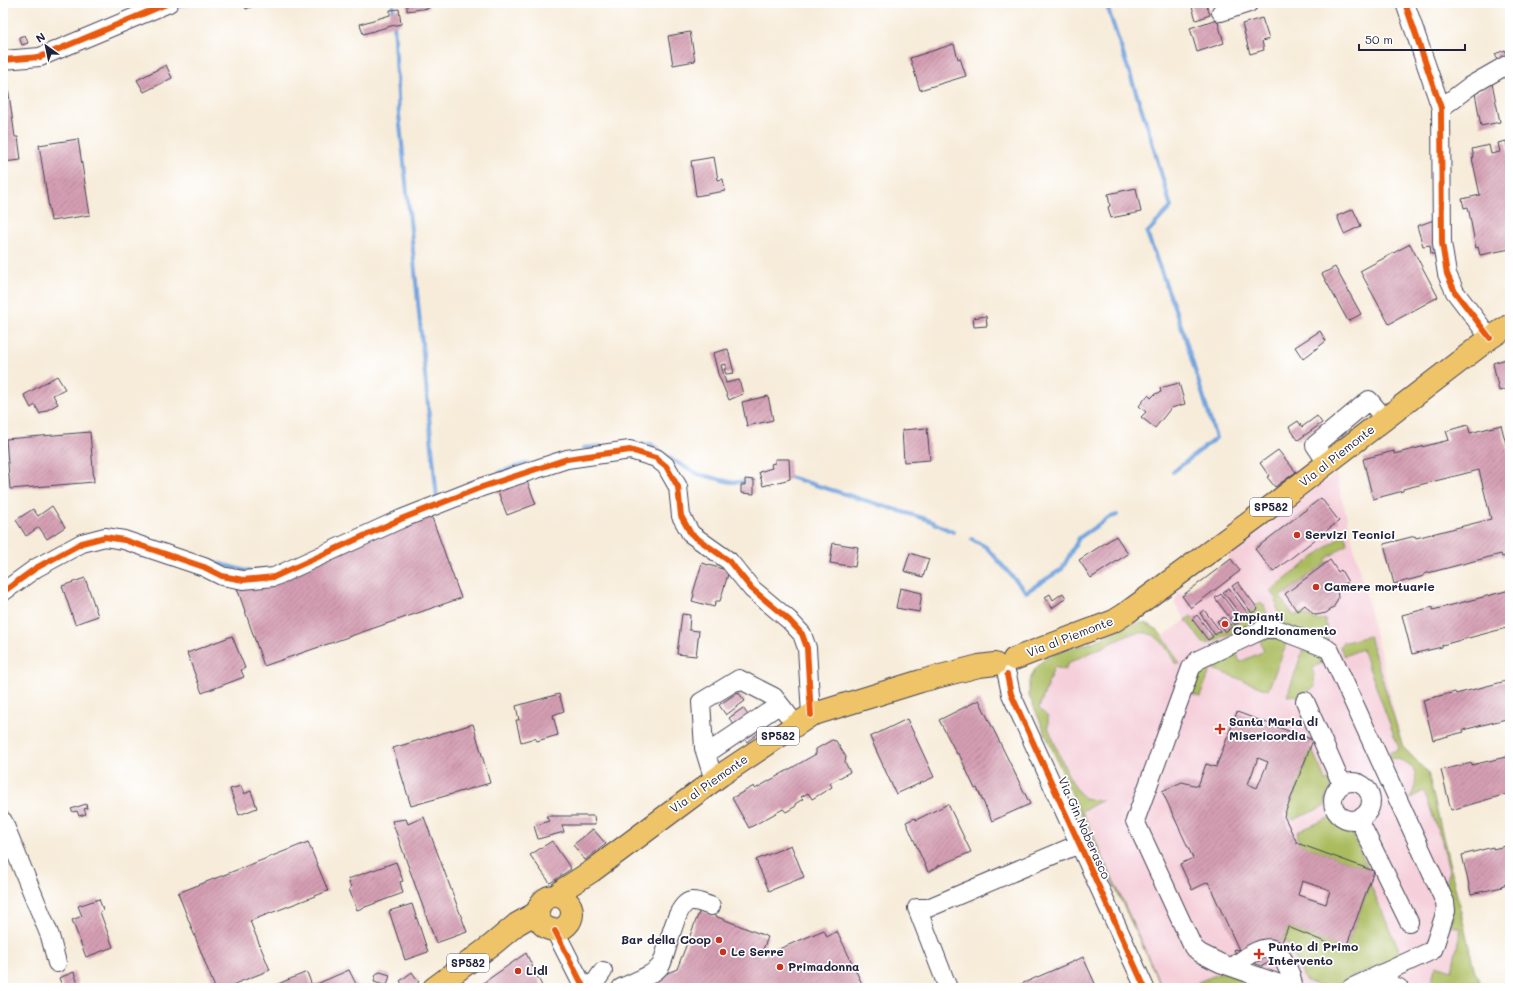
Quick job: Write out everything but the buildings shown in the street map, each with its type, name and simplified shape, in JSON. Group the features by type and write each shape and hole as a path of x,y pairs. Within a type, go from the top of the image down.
{"main road":[{"name":"Via al Piemonte","path":"563,901 592,871 714,780 803,720 921,681 979,666 1005,666 1119,617 1265,511 1490,338 1510,325"},
{"name":"Via al Piemonte","path":"434,988 517,924 550,924 572,917 563,901 550,897 539,907 550,924"}],"street":[{"path":"3,60 40,57 169,3"},
{"path":"1221,12 1249,3"},
{"path":"1405,3 1441,108 1442,243 1447,274 1456,292 1490,338"},
{"path":"1441,108 1470,86 1510,63"},
{"path":"3,592 43,564 82,543 105,537 124,540 204,567 222,576 243,580 274,577 401,519 482,487 567,459 630,450 656,458 666,466 678,487 681,516 691,534 729,561 752,589 789,620 802,634 807,648 803,720"},
{"path":"1232,967 1257,950 1266,947 1278,952 1282,957 1293,980 1294,987 1291,988 1232,967 1200,953 1193,947 1135,821 1190,668 1198,660 1264,629 1277,629 1326,648 1330,651 1445,902 1446,911 1433,950 1351,988"},
{"name":"Via Gin Noberasco","path":"1005,666 1011,694 1145,988"},
{"path":"714,780 704,748 701,702 739,679 774,697 779,704 803,720"},
{"path":"1305,701 1340,779 1344,784"},
{"path":"706,754 779,704"},
{"path":"1349,782 1361,784 1369,791 1372,800 1368,811 1360,818 1348,819 1339,814 1333,804 1335,793 1339,787 1349,782"},
{"path":"1360,818 1363,828 1409,922"},
{"path":"3,821 50,936 57,964"},
{"path":"948,988 917,908 928,908 1079,844"},
{"path":"620,988 652,973 660,966 679,910 686,902 692,900 711,906"},
{"path":"550,924 568,955 584,988 596,981 603,971"},
{"path":"1375,977 1399,988"}],"shaded area":[{"name":"Santa Maria di Misericordia","path":"1336,473 1403,747 1428,773 1475,972 1484,988 1161,988 1034,710 1029,696 1029,682 1034,671 1042,661 1110,635 1130,624 1140,622 1149,624 1155,628 1162,637 1186,620 1175,605 1175,600 1179,592 1183,596 1230,559 1226,554"}],"green space":[{"path":"1345,533 1347,544 1325,560 1327,562 1280,597 1294,616 1302,613 1315,619 1325,619 1328,639 1323,640 1279,623 1276,599 1270,591"},
{"path":"1261,602 1264,605 1268,617 1207,644 1203,643 1186,620 1191,616 1208,640"},
{"path":"1136,623 1144,623 1157,630 1180,664 1175,663 1163,643 1153,635 1147,633 1131,634 1068,663 1065,670 1054,667 1039,708 1048,717 1048,727 1064,766 1080,794 1085,798 1092,800 1103,800 1082,811 1162,988 1079,810 1029,696 1029,682 1034,671 1047,657 1095,641 1125,626"},
{"path":"1369,636 1403,747 1428,773 1475,972 1484,988 1433,988 1431,983 1436,965 1452,970 1461,928 1448,925 1453,918 1446,883 1449,871 1442,842 1424,791 1410,798 1415,783 1414,771 1411,766 1406,763 1391,758 1389,753 1399,749 1362,649 1344,656 1340,647 1342,643"},
{"path":"1270,637 1287,643 1268,690 1211,668 1200,697 1192,694 1203,666 1236,652 1240,662 1264,651 1260,641"},
{"path":"1303,650 1323,658 1325,662 1313,667 1315,687 1301,695 1287,696"},
{"path":"1311,748 1326,781 1338,776 1326,796 1325,806 1293,820 1287,813"},
{"path":"1331,817 1342,826 1350,828 1368,869 1299,844 1297,832"},
{"path":"1370,884 1402,956 1326,988 1322,988 1305,980 1289,944 1282,941 1288,927 1345,950"},
{"path":"1224,972 1266,988 1200,988 1198,982"}],"waterway":[{"path":"173,9 187,3"},
{"path":"393,3 393,14"},
{"path":"1106,3 1147,125 1171,207 1147,233 1182,328 1216,438 1173,472"},
{"path":"394,21 399,115 436,499"},
{"path":"637,444 651,444 674,461 698,474 730,482 750,482"},
{"path":"583,448 600,446"},
{"path":"500,472 528,463"},
{"path":"786,476 926,519 953,532"},
{"path":"972,539 986,547 1026,592 1062,569 1079,538 1108,518 1117,515"},
{"path":"210,561 250,572"}],"cycle path":[{"path":"3,60 40,57 169,3"},
{"path":"1405,3 1441,108 1442,243 1447,274 1455,292 1490,338"},
{"path":"3,592 36,568 82,543 105,537 124,540 204,567 222,576 243,580 274,577 401,519 482,487 567,459 630,450 656,458 666,466 678,487 681,516 691,534 729,561 752,589 789,620 802,634 807,648 811,715"},
{"path":"1007,675 1011,694 1145,988"},
{"path":"555,931 584,988"}],"place":[{"name":"Servizi Tecnici","path":"1297,535"},
{"name":"Camere mortuarie","path":"1316,587"},
{"name":"Impianti Condizionamento","path":"1225,624"},
{"name":"Santa Maria di Misericordia","path":"1220,729"},
{"name":"Bar della Coop","path":"719,940"},
{"name":"Le Serre","path":"723,952"},
{"name":"Punto di Primo Intervento","path":"1259,954"},
{"name":"Primadonna","path":"780,967"},
{"name":"Lidl","path":"518,971"}]}
